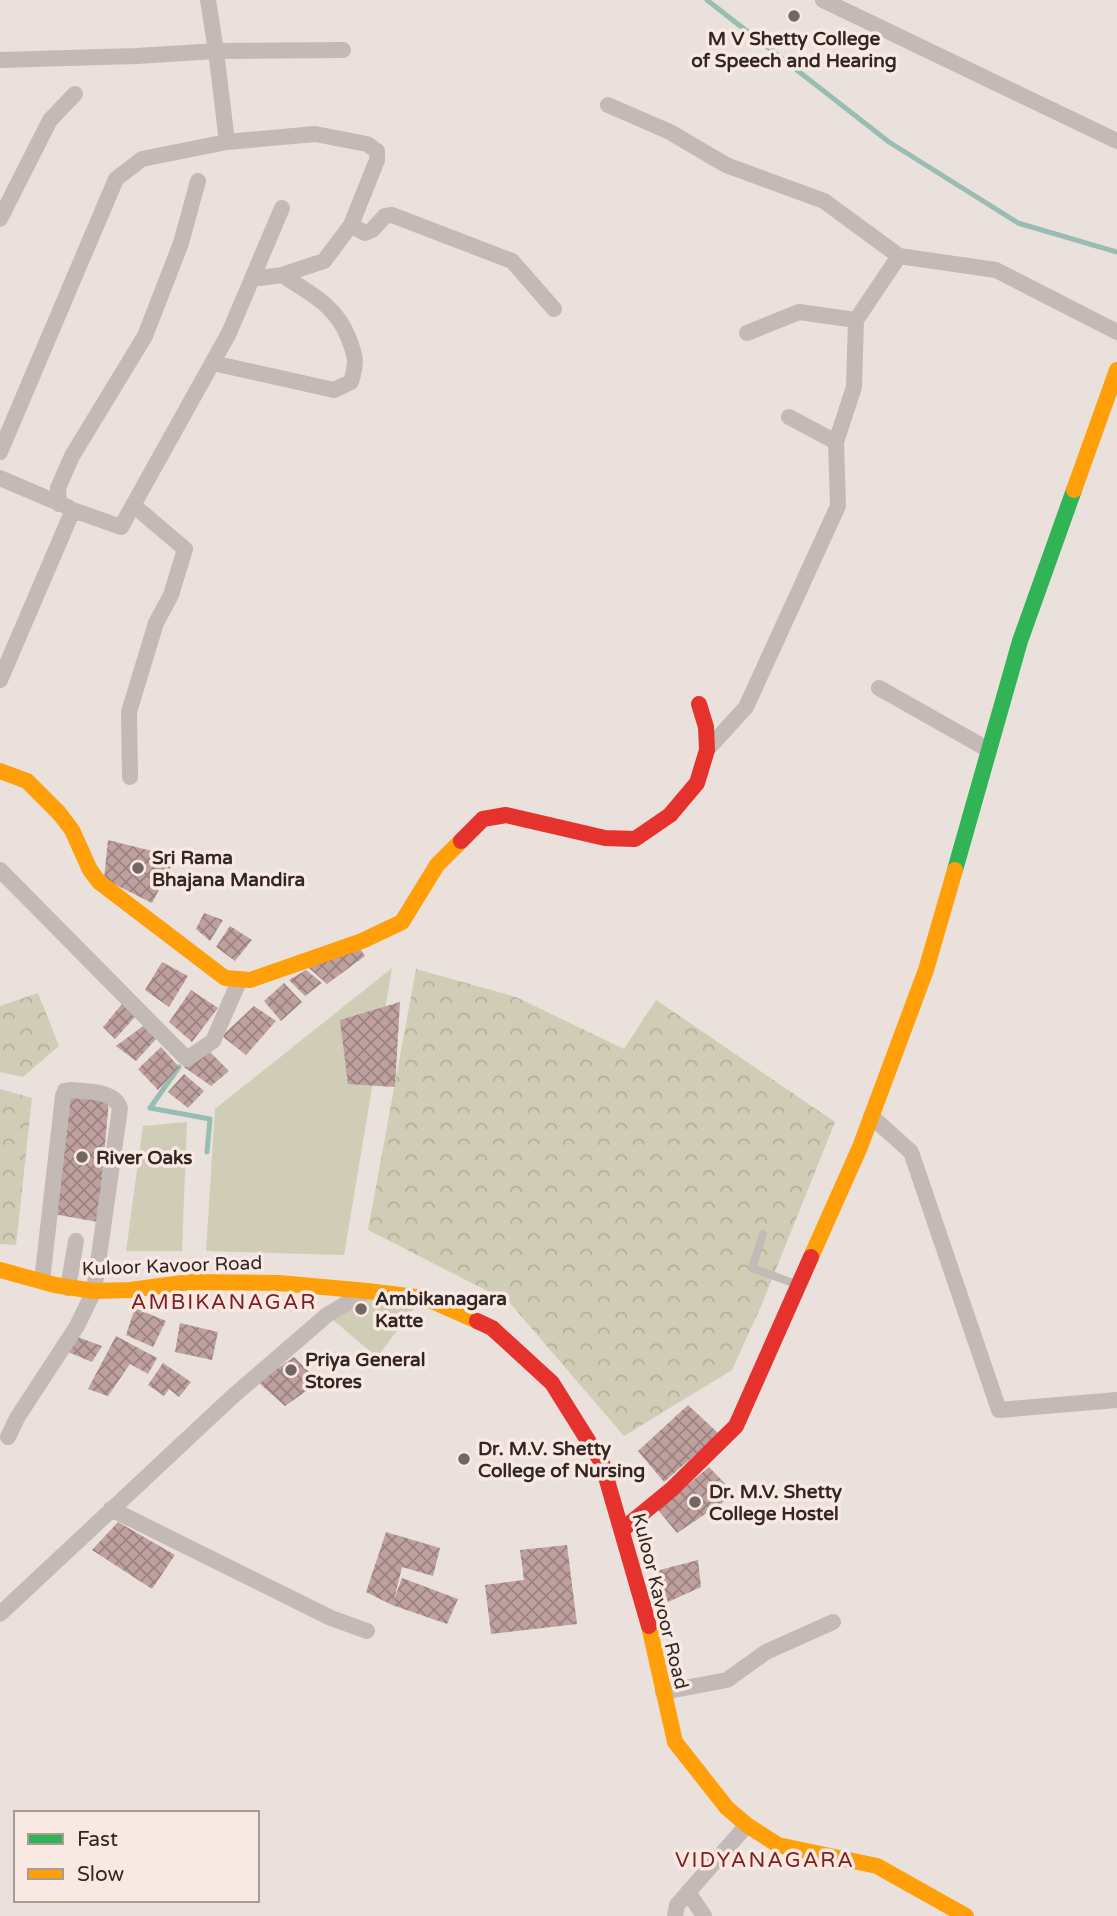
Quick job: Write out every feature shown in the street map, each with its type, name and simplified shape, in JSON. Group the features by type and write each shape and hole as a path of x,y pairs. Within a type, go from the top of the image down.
{"street":[{"path":"208,0 227,142"},
{"path":"823,0 1117,141"},
{"path":"0,60 216,51 342,50"},
{"path":"0,219 50,120 75,94"},
{"path":"608,105 670,132 726,165 824,201 899,256 996,270 1117,332"},
{"path":"0,452 116,179 142,159 227,142 315,134 367,144 377,151 377,160 351,225 324,261 282,275 252,279"},
{"path":"0,680 66,507 58,488 72,456 145,335 181,243 198,181"},
{"path":"0,478 66,507 121,527 229,333 282,208"},
{"path":"351,225 365,233 372,230 385,216 392,215 512,261 554,309"},
{"path":"707,750 746,707 838,506 836,442 854,387 856,320 899,256"},
{"path":"213,363 334,390 351,382 357,363 343,323 326,305 282,275"},
{"path":"747,333 799,312 856,320"},
{"path":"622,1530 672,1489 736,1426 860,1147 926,970 1020,641 1110,412 1117,370"},
{"path":"789,417 836,442"},
{"path":"130,777 129,712 156,623 171,595 185,550 133,505"},
{"path":"879,688 989,750"},
{"path":"0,771 23,778 53,805 76,834 85,864 99,884 225,978 250,980 362,941 402,922 437,865 483,819 506,816 605,838 635,839 670,815 697,783 707,750 706,727 699,704"},
{"path":"0,870 187,1059 213,1041 240,979"},
{"path":"8,1437 17,1418 77,1326 94,1291 120,1108 116,1100 109,1096 68,1090 63,1096 42,1281"},
{"path":"871,1116 911,1152 999,1410 1117,1401"},
{"path":"68,1288 76,1241"},
{"name":"Kuloor Kavoor Road","path":"0,1270 68,1288 94,1291 130,1290 190,1282 279,1283 367,1291 425,1298 492,1328 552,1383 603,1463 646,1615 675,1742 727,1808 778,1845 877,1866 966,1916"},
{"path":"0,1614 232,1397 327,1315 367,1291"},
{"path":"111,1509 331,1618 367,1630"},
{"path":"663,1692 727,1680 766,1652 833,1622"},
{"path":"675,1916 677,1905 747,1825"},
{"path":"688,1892 704,1916"}],"lane":[{"path":"763,1234 752,1268 799,1285"}],"green space":[{"path":"392,968 344,1255 206,1251 215,1109"},
{"path":"416,969 516,997 624,1049 656,1000 835,1122 762,1304 732,1370 624,1436 509,1302 368,1230"},
{"path":"38,993 59,1046 23,1077 0,1072 0,1006"},
{"path":"0,1089 32,1098 16,1245 0,1244"},
{"path":"187,1122 182,1251 126,1251 143,1126"},
{"path":"366,1298 419,1302 377,1357 327,1315"}],"building":[{"name":"Sri Rama Bhajana Mandira","path":"108,840 176,857 152,903 104,879"},
{"path":"204,913 223,920 210,941 196,929"},
{"path":"230,926 252,940 235,961 216,947"},
{"path":"358,946 365,956 327,984 309,968"},
{"path":"162,962 188,976 169,1007 145,990"},
{"path":"306,970 322,983 305,996 289,980"},
{"path":"284,983 302,1002 281,1021 264,1001"},
{"path":"191,990 218,1008 192,1042 169,1022"},
{"path":"400,1002 395,1087 348,1084 340,1020"},
{"path":"122,1004 135,1017 115,1039 103,1027"},
{"path":"254,1006 276,1021 246,1055 222,1036"},
{"path":"143,1026 156,1039 136,1061 116,1046"},
{"path":"161,1047 179,1067 158,1090 138,1069"},
{"path":"209,1051 229,1071 211,1086 184,1067"},
{"path":"184,1074 204,1091 188,1108 168,1092"},
{"name":"River Oaks","path":"69,1094 109,1100 98,1222 53,1214"},
{"path":"135,1308 166,1321 153,1347 126,1335"},
{"path":"180,1323 218,1332 212,1360 175,1352"},
{"path":"75,1336 102,1346 92,1362 68,1352"},
{"path":"116,1336 157,1358 148,1374 130,1364 108,1396 88,1389"},
{"name":"Priya General Stores","path":"294,1357 319,1382 285,1406 258,1382"},
{"path":"163,1363 191,1382 179,1397 169,1389 164,1396 148,1385"},
{"path":"688,1405 719,1434 664,1482 638,1451"},
{"name":"Dr. M.V. Shetty College Hostel","path":"709,1467 735,1494 677,1533 658,1510"},
{"path":"118,1522 175,1555 152,1589 92,1550"},
{"path":"386,1532 440,1548 433,1576 402,1567 394,1600 402,1578 458,1599 447,1624 392,1605 366,1592"},
{"path":"567,1545 577,1624 491,1634 485,1585 524,1580 520,1550"},
{"path":"698,1560 701,1587 668,1602 656,1571"}],"waterway":[{"path":"707,0 889,142 1018,223 1117,252"},
{"path":"179,1067 150,1108 210,1119 207,1152"}],"traffic: fast":[{"path":"955,870 1020,641 1074,490"}],"traffic: slow":[{"path":"1074,490 1117,370"},
{"path":"0,771 27,781 59,813 72,830 90,870 99,882 225,978 250,980 362,941 402,922 437,865 461,841"},
{"path":"811,1257 860,1147 926,970 955,870"},
{"path":"0,1270 55,1285 94,1291 130,1290 190,1282 279,1283 367,1291 425,1298 477,1321"},
{"path":"649,1626 675,1742 727,1808 778,1845 877,1866 966,1916"}],"traffic: jam":[{"path":"461,841 483,819 506,815 605,838 635,839 670,815 697,783 707,750 706,727 699,704"},
{"path":"622,1530 672,1489 736,1426 811,1257"},
{"path":"477,1321 492,1328 552,1383 602,1463 649,1626"}],"place":[{"name":"M V Shetty College of Speech and Hearing","path":"794,16"},
{"name":"Sri Rama Bhajana Mandira","path":"138,868"},
{"name":"River Oaks","path":"82,1157"},
{"name":"Ambikanagara Katte","path":"361,1309"},
{"name":"Priya General Stores","path":"291,1370"},
{"name":"Dr. M.V. Shetty College of Nursing","path":"464,1459"},
{"name":"Dr. M.V. Shetty College Hostel","path":"695,1502"}],"district":[{"name":"AMBIKANAGAR","path":"224,1302"},
{"name":"VIDYANAGARA","path":"765,1860"}]}
